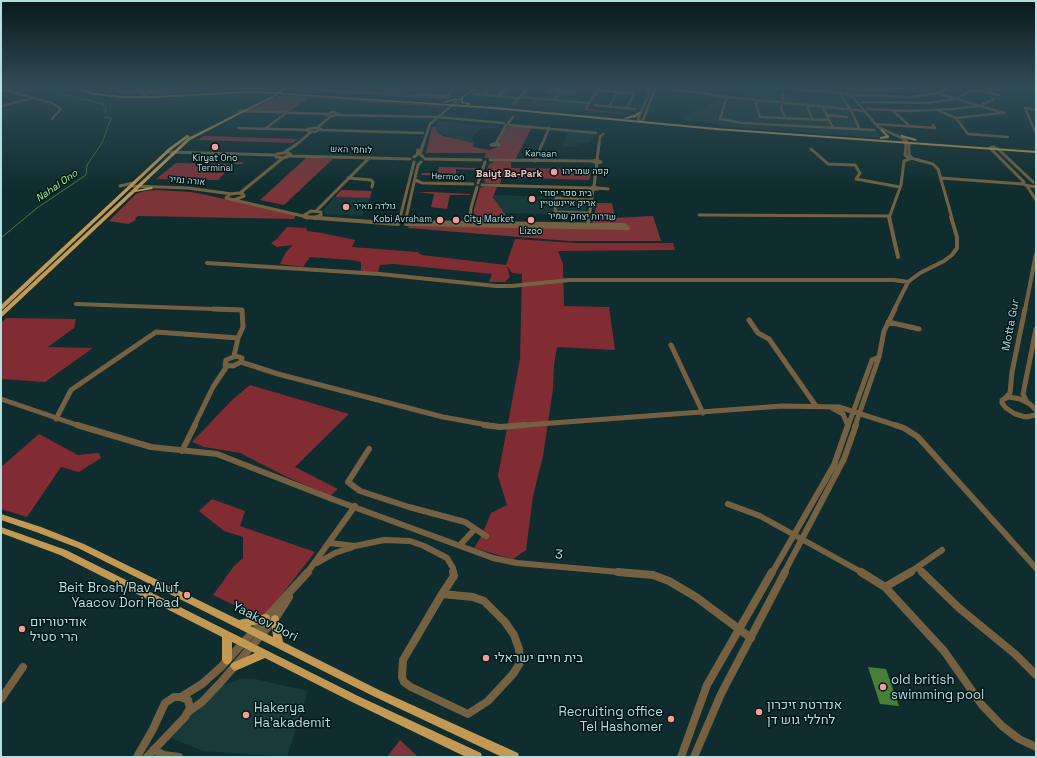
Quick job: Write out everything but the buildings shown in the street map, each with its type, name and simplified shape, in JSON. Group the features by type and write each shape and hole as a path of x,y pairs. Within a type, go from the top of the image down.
{"main road":[{"path":"1,308 167,152 187,136 219,122"},
{"path":"1,315 192,137 222,122"},
{"path":"660,122 716,129 1036,151"},
{"path":"664,122 874,138 907,143 979,146"},
{"path":"874,138 888,137 882,130"},
{"path":"902,136 914,140 998,149 1036,151"},
{"path":"179,149 182,152"},
{"path":"173,154 182,152"},
{"path":"144,182 144,184 152,187"},
{"path":"133,192 152,187"},
{"name":"Yaakov Dori","path":"1,517 38,529 81,546 376,693 514,757"},
{"path":"1,530 63,552 264,654 477,757"},
{"path":"240,624 270,618 279,644"},
{"path":"227,635 231,663 264,654"}],"street":[{"path":"265,128 273,122"},
{"path":"238,128 307,130 317,128 324,122"},
{"path":"429,122 426,125 417,154 410,159 411,161 483,161 470,208 470,223"},
{"path":"423,160 420,156 428,128 432,122"},
{"path":"490,122 599,133"},
{"path":"739,122 874,130"},
{"path":"829,122 833,128"},
{"path":"856,122 859,128"},
{"path":"906,122 910,126"},
{"path":"959,122 968,134 1008,137"},
{"path":"1031,122 1036,133"},
{"path":"507,124 599,133"},
{"path":"496,143 507,124"},
{"path":"877,124 935,128 932,125"},
{"path":"877,124 882,130 897,135 907,143"},
{"path":"877,124 882,128 902,136 907,143 909,155 912,158"},
{"path":"317,128 320,128 321,130"},
{"path":"535,161 549,128"},
{"path":"307,130 311,132"},
{"path":"275,162 277,156 293,148 311,132 321,130 423,133"},
{"path":"588,225 594,188 599,133"},
{"path":"898,257 889,216 892,213 900,187 907,143"},
{"path":"226,197 232,194 240,193 275,162 290,154 293,148"},
{"path":"991,148 1027,186 1036,200"},
{"path":"811,149 828,164 855,165 860,173 856,179 900,187"},
{"path":"998,149 1035,183"},
{"path":"167,152 173,154"},
{"path":"182,152 277,156 283,158"},
{"name":"לוחמי האש","path":"284,153 410,159"},
{"path":"694,757 721,694 844,459 879,357 884,331 908,282 920,273 948,258 957,248 957,237 938,169 933,164 905,155"},
{"path":"414,157 423,160"},
{"path":"316,211 369,158"},
{"path":"904,161 912,158"},
{"path":"234,200 307,218 407,222 406,217 414,180 418,165 423,160"},
{"name":"Kanaan","path":"483,161 597,162"},
{"path":"398,222 414,162"},
{"path":"597,162 607,162"},
{"path":"348,178 371,180 373,182 372,187"},
{"path":"941,178 1035,183"},
{"name":"Hermon","path":"414,180 422,183 477,185"},
{"path":"125,193 123,189 118,187 136,182"},
{"name":"Hermon","path":"413,186 422,183"},
{"path":"477,185 608,189"},
{"path":"1027,186 1036,187"},
{"name":"אורה נמיר","path":"130,187 188,188 232,194"},
{"name":"אורה נמיר","path":"152,187 204,192 234,200"},
{"path":"240,193 244,194 243,197"},
{"path":"234,200 243,197 295,211 321,212 321,215"},
{"path":"590,213 555,212 556,198 592,200"},
{"path":"303,216 309,212"},
{"path":"699,214 889,216"},
{"path":"314,218 321,215 346,219 398,222"},
{"name":"שדרות יצחק שמיר","path":"407,222 624,225 628,228 614,229 407,222"},
{"name":"Motta Gur","path":"1005,398 1010,394 1012,372 1036,254"},
{"path":"207,263 380,274 496,286 512,286 569,280 894,280 908,282"},
{"path":"76,304 242,310 244,317 243,327 238,338 234,356"},
{"path":"749,320 758,333 769,339 816,406"},
{"path":"888,322 919,329"},
{"path":"1033,407 1024,394 1036,329"},
{"path":"56,420 71,390 156,332 238,338"},
{"path":"671,345 703,413"},
{"path":"227,366 224,364 226,360 234,356 242,358 241,362"},
{"path":"681,757 708,685 793,534 834,465 872,360 879,357"},
{"path":"182,451 213,387 227,366 236,365 241,362 278,374 475,424 508,426 703,413 782,406 828,406 861,413 904,428 918,437 1036,568"},
{"path":"1033,407 1017,398 1005,398 1002,400 1002,403 1010,411 1021,416 1035,416"},
{"name":"3","path":"1,399 56,420 151,447 217,454 332,499 355,506 493,558 517,563 653,575 670,581 696,597 751,638"},
{"path":"828,406 843,414 848,426"},
{"path":"369,449 348,482 360,491 409,507 465,522 486,536"},
{"path":"728,504 760,516 867,575 884,587 944,651 982,705 1002,726 1020,739 1036,747"},
{"path":"147,757 188,712 202,702 231,663 314,565 355,506"},
{"path":"460,545 475,529"},
{"path":"314,565 335,553 355,546 384,540 410,541 424,546 447,558 453,568 454,576 442,594 403,660 402,677 404,682 411,687 468,714 488,701 514,674 520,663 519,649 511,631 484,601 473,597 442,594"},
{"path":"330,543 355,546"},
{"path":"884,587 918,568 942,550"},
{"path":"918,568 959,608 1015,654 1036,675"},
{"path":"181,697 231,663"},
{"path":"1,699 23,667"},
{"path":"137,757 150,735 165,703 174,697 181,697 188,700 190,703 188,712"},
{"path":"153,750 164,755 179,757"}],"shaded area":[{"path":"437,122 487,126 490,124 502,127 480,129 471,138 479,144 464,142 438,133 435,128"},
{"path":"707,122 857,122 861,129 875,130 881,138 726,127"},
{"path":"432,127 435,127 438,133 443,136 474,143 473,147 490,150 500,146 498,142 506,127 532,127 515,160 484,158 486,153 426,153"},
{"path":"568,132 595,135 589,143 578,143 576,147 562,146"},
{"path":"204,136 298,139 293,143 198,140"},
{"path":"307,157 333,159 284,205 260,200"},
{"path":"234,162 244,162 242,164 233,164 218,180 156,179 176,163 232,164"},
{"path":"495,162 511,162 511,168 592,169 589,180 502,177 500,184 485,183 484,179 489,164"},
{"path":"439,167 478,168 478,170 456,169 456,176 421,175 421,173 437,173"},
{"path":"497,187 493,197 510,221 473,222 474,209 480,188"},
{"path":"157,190 191,192 296,215 294,219 138,216 135,218 136,220 128,224 109,221 136,194 144,191"},
{"path":"341,190 372,191 370,198 335,197"},
{"path":"417,192 470,195 450,195 447,209 431,207 434,194"},
{"path":"493,195 587,198 586,215 504,213"},
{"name":"גולדה מאיר","path":"334,197 370,198 362,216 325,214 323,211"},
{"path":"597,203 612,203 615,218 653,216 661,241 569,241 408,228 410,223 591,229"},
{"path":"287,227 306,228 307,231 355,240 352,247 417,252 422,255 506,265 515,239 575,243 673,243 675,250 558,251 563,264 564,306 609,307 615,350 557,347 554,365 553,389 543,456 533,496 526,550 513,559 474,548 482,535 491,513 507,505 498,476 520,359 522,274 512,273 507,266 510,277 505,282 489,282 492,274 394,264 380,265 378,272 361,271 361,262 351,260 310,257 303,267 280,264 286,252 293,245 277,247 271,243 277,239"},
{"path":"6,318 76,319 74,328 48,347 93,348 45,382 1,379 1,323"},
{"path":"250,385 349,414 295,467 338,489 330,496 287,477 240,453 204,447 192,442 232,400"},
{"path":"39,434 78,455 99,453 101,458 79,472 61,467 27,517 1,509 1,467"},
{"path":"212,499 245,511 240,526 315,552 263,619 213,595 234,566 243,558 243,537 224,531 199,511"},
{"name":"old british swimming pool","path":"868,667 886,669 899,706 880,704"},
{"name":"Hakerya Ha'akademit","path":"243,678 255,679 308,691 287,757 203,751 171,738 210,693 230,682"},
{"path":"400,740 418,757 387,757"}],"waterway":[{"name":"Nahal Ono","path":"1,238 37,208 86,175 87,165 102,143 109,122"}],"place":[{"name":"Kiryat Ono Terminal","path":"215,147"},
{"name":"קפה שמריהו","path":"554,172"},
{"name":"בית ספר יסודי אריק איינשטיין","path":"532,199"},
{"name":"גולדה מאיר","path":"346,207"},
{"name":"Kobi Avraham","path":"440,220"},
{"name":"City Market","path":"456,220"},
{"name":"Lizoo","path":"531,220"},
{"name":"Beit Brosh/Rav Aluf Yaacov Dori Road","path":"187,595"},
{"name":"אודיטוריום הרי סטיל","path":"22,629"},
{"name":"בית חיים ישראלי","path":"486,658"},
{"name":"old british swimming pool","path":"883,687"},
{"name":"אנדרטת זיכרון לחללי גוש דן","path":"759,712"},
{"name":"Hakerya Ha'akademit","path":"246,715"},
{"name":"Recruiting office Tel Hashomer","path":"671,719"}],"district":[{"name":"Baiyt Ba-Park","path":"509,174"}]}
